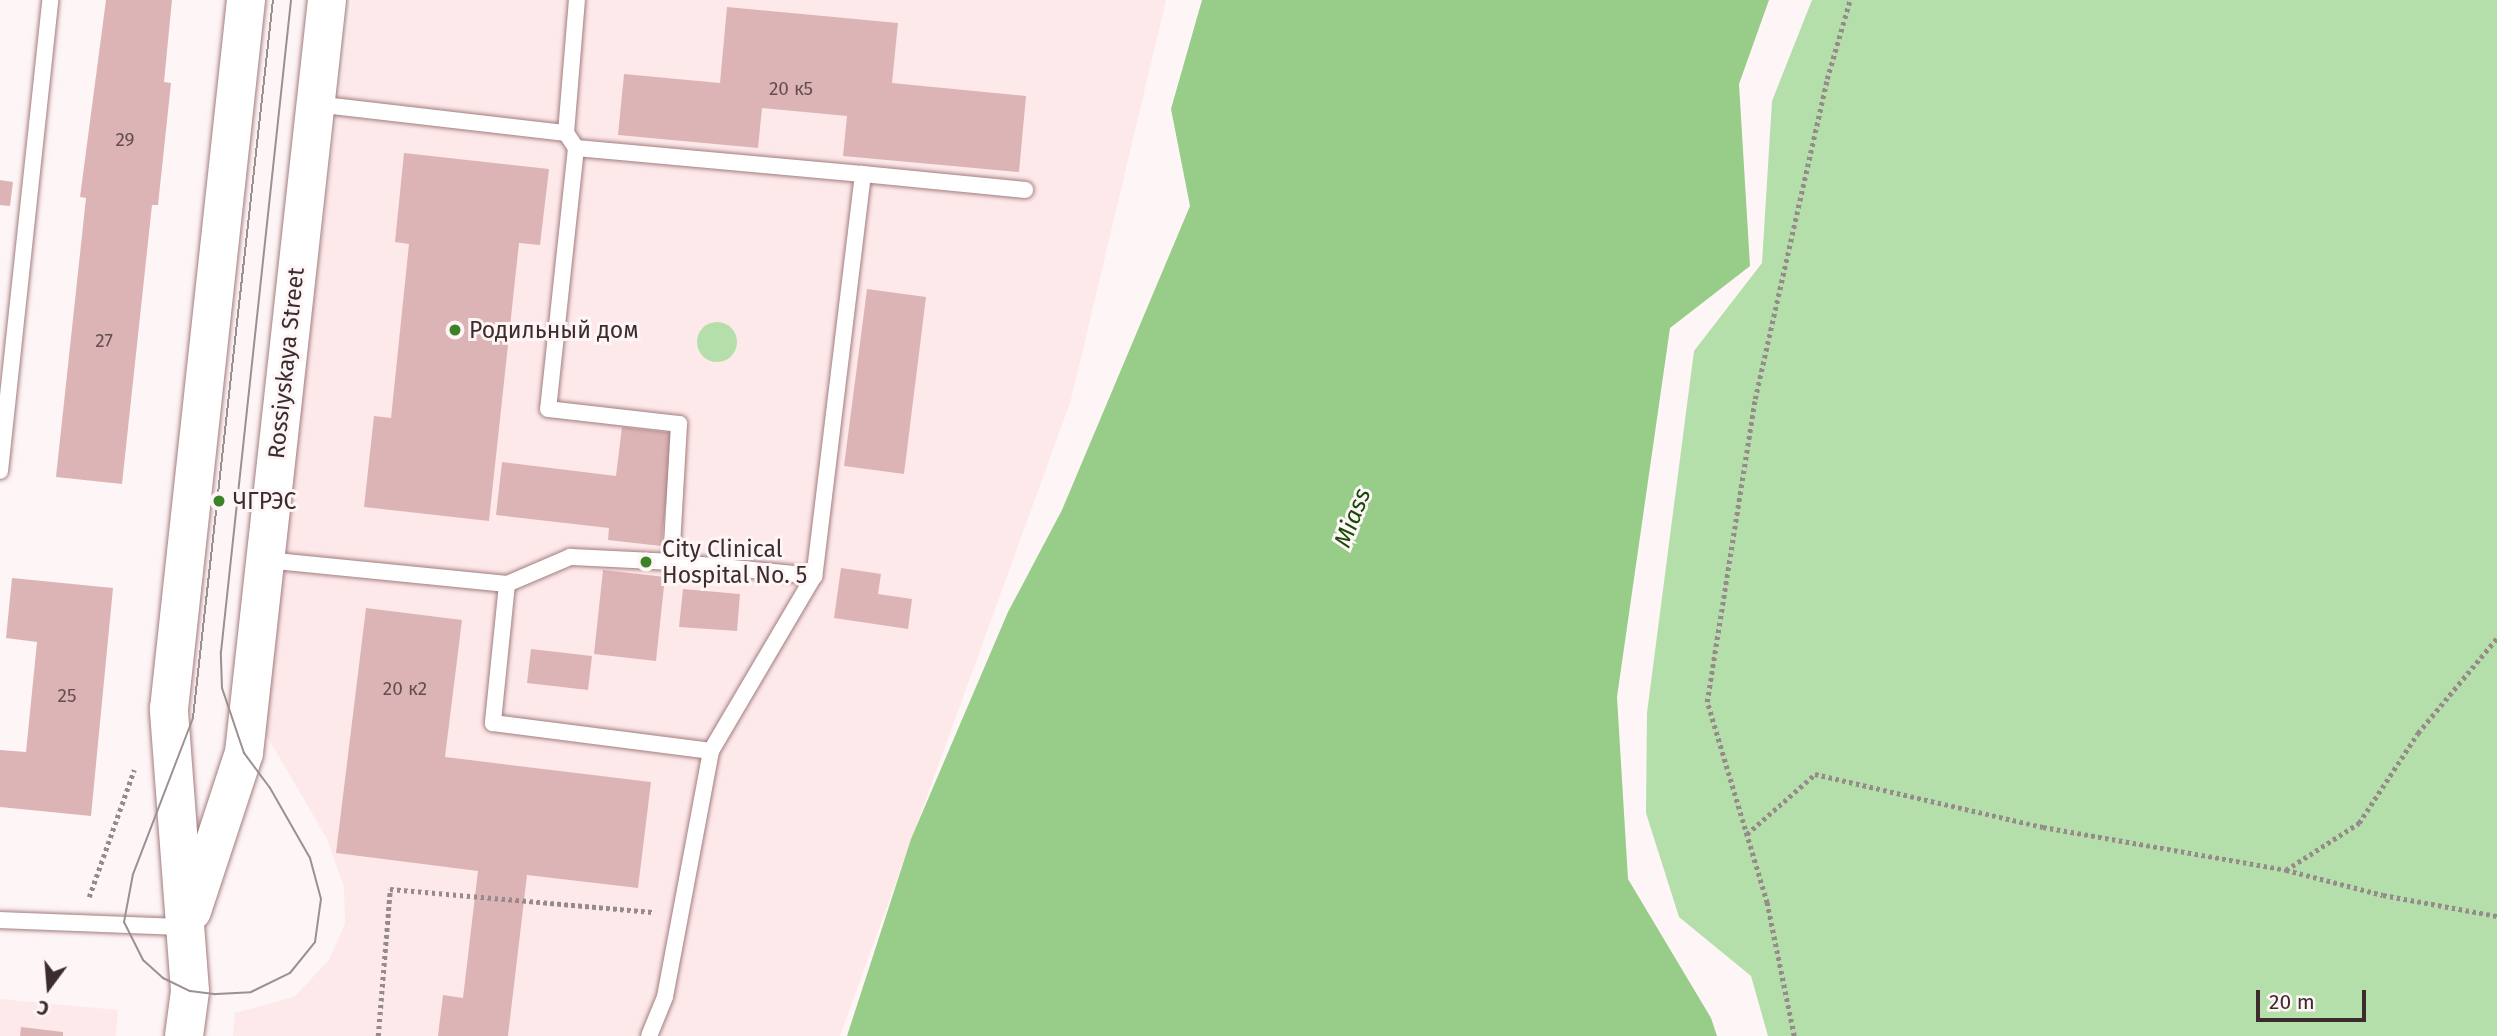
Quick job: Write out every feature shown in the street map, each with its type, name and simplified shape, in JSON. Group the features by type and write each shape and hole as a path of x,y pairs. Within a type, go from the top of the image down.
{"main road":[{"name":"Rossiyskaya Street","path":"184,1036 190,991 169,709 247,0"},
{"name":"Rossiyskaya Street","path":"187,927 244,753 327,0"}],"lane":[{"path":"0,471 50,0"},
{"path":"577,0 566,133 576,148 548,409 679,424 671,562"},
{"path":"315,104 566,133"},
{"path":"576,148 1025,190"},
{"path":"649,1036 665,997 711,751 814,576 863,174"},
{"path":"264,560 507,584 570,558 671,562 814,576"},
{"path":"507,584 493,723 711,751"},
{"path":"0,920 187,927"}],"path":[{"path":"1794,1036 1767,903 1707,702 1755,399 1827,79 1850,0"},
{"path":"2286,870 2359,823 2418,733 2497,638"},
{"path":"1747,834 1815,774 2043,827 2286,870 2383,895 2497,916"},
{"path":"378,1036 390,889 680,914"}],"shaded area":[{"name":"City Clinical Hospital No. 5","path":"352,0 1166,0 1071,400 840,1036 233,1036 235,1013 294,997 329,960 345,924 344,887 327,839 260,724"},
{"path":"1812,0 2497,0 2497,1036 1768,1036 1751,976 1679,917 1646,813 1647,713 1694,351 1762,263 1772,101"},
{"path":"717,322 731,328 737,342 731,356 717,362 703,356 697,342 703,328"},
{"path":"0,999 118,1010 116,1036 0,1036"}],"water":[{"name":"Miass","path":"1202,0 1769,0 1739,84 1750,266 1670,328 1617,697 1628,879 1711,1018 1717,1036 847,1036 911,839 1008,612 1062,510 1190,206 1171,109"}],"building":[{"path":"106,0 172,0 164,82 171,83 158,205 152,205 122,484 56,477 86,198 80,197"},
{"path":"727,7 898,23 892,83 1026,96 1019,172 843,156 847,116 762,108 758,148 618,135 624,74 720,83"},
{"name":"Родильный дом","path":"404,153 549,169 540,245 519,243 489,521 364,507 374,416 391,418 409,244 395,242"},
{"path":"0,180 13,182 10,206 0,205"},
{"path":"867,289 926,297 904,474 844,466"},
{"path":"622,427 674,433 661,546 608,540 609,528 496,515 502,462 616,476"},
{"path":"841,568 881,574 878,594 912,599 908,629 834,618"},
{"path":"603,570 665,577 656,661 594,654"},
{"path":"12,578 113,588 91,816 0,807 0,750 26,752 37,642 6,638"},
{"path":"683,589 740,594 737,631 679,627"},
{"path":"366,608 462,620 445,757 651,782 638,888 527,875 508,1036 438,1036 443,995 463,998 478,871 336,853"},
{"path":"531,649 592,656 588,690 527,683"},
{"path":"21,1027 63,1032 63,1036 20,1036"}],"tram line":[{"path":"273,0 193,718 133,874 124,922 143,960 163,978 190,991 216,994 251,992 290,973 315,942 321,899 310,858 270,788 244,753 222,688 221,652 291,0"}],"place":[{"name":"Родильный дом","path":"455,330"},
{"name":"ЧГРЭС","path":"219,501"},
{"name":"City Clinical Hospital No. 5","path":"646,562"}]}
